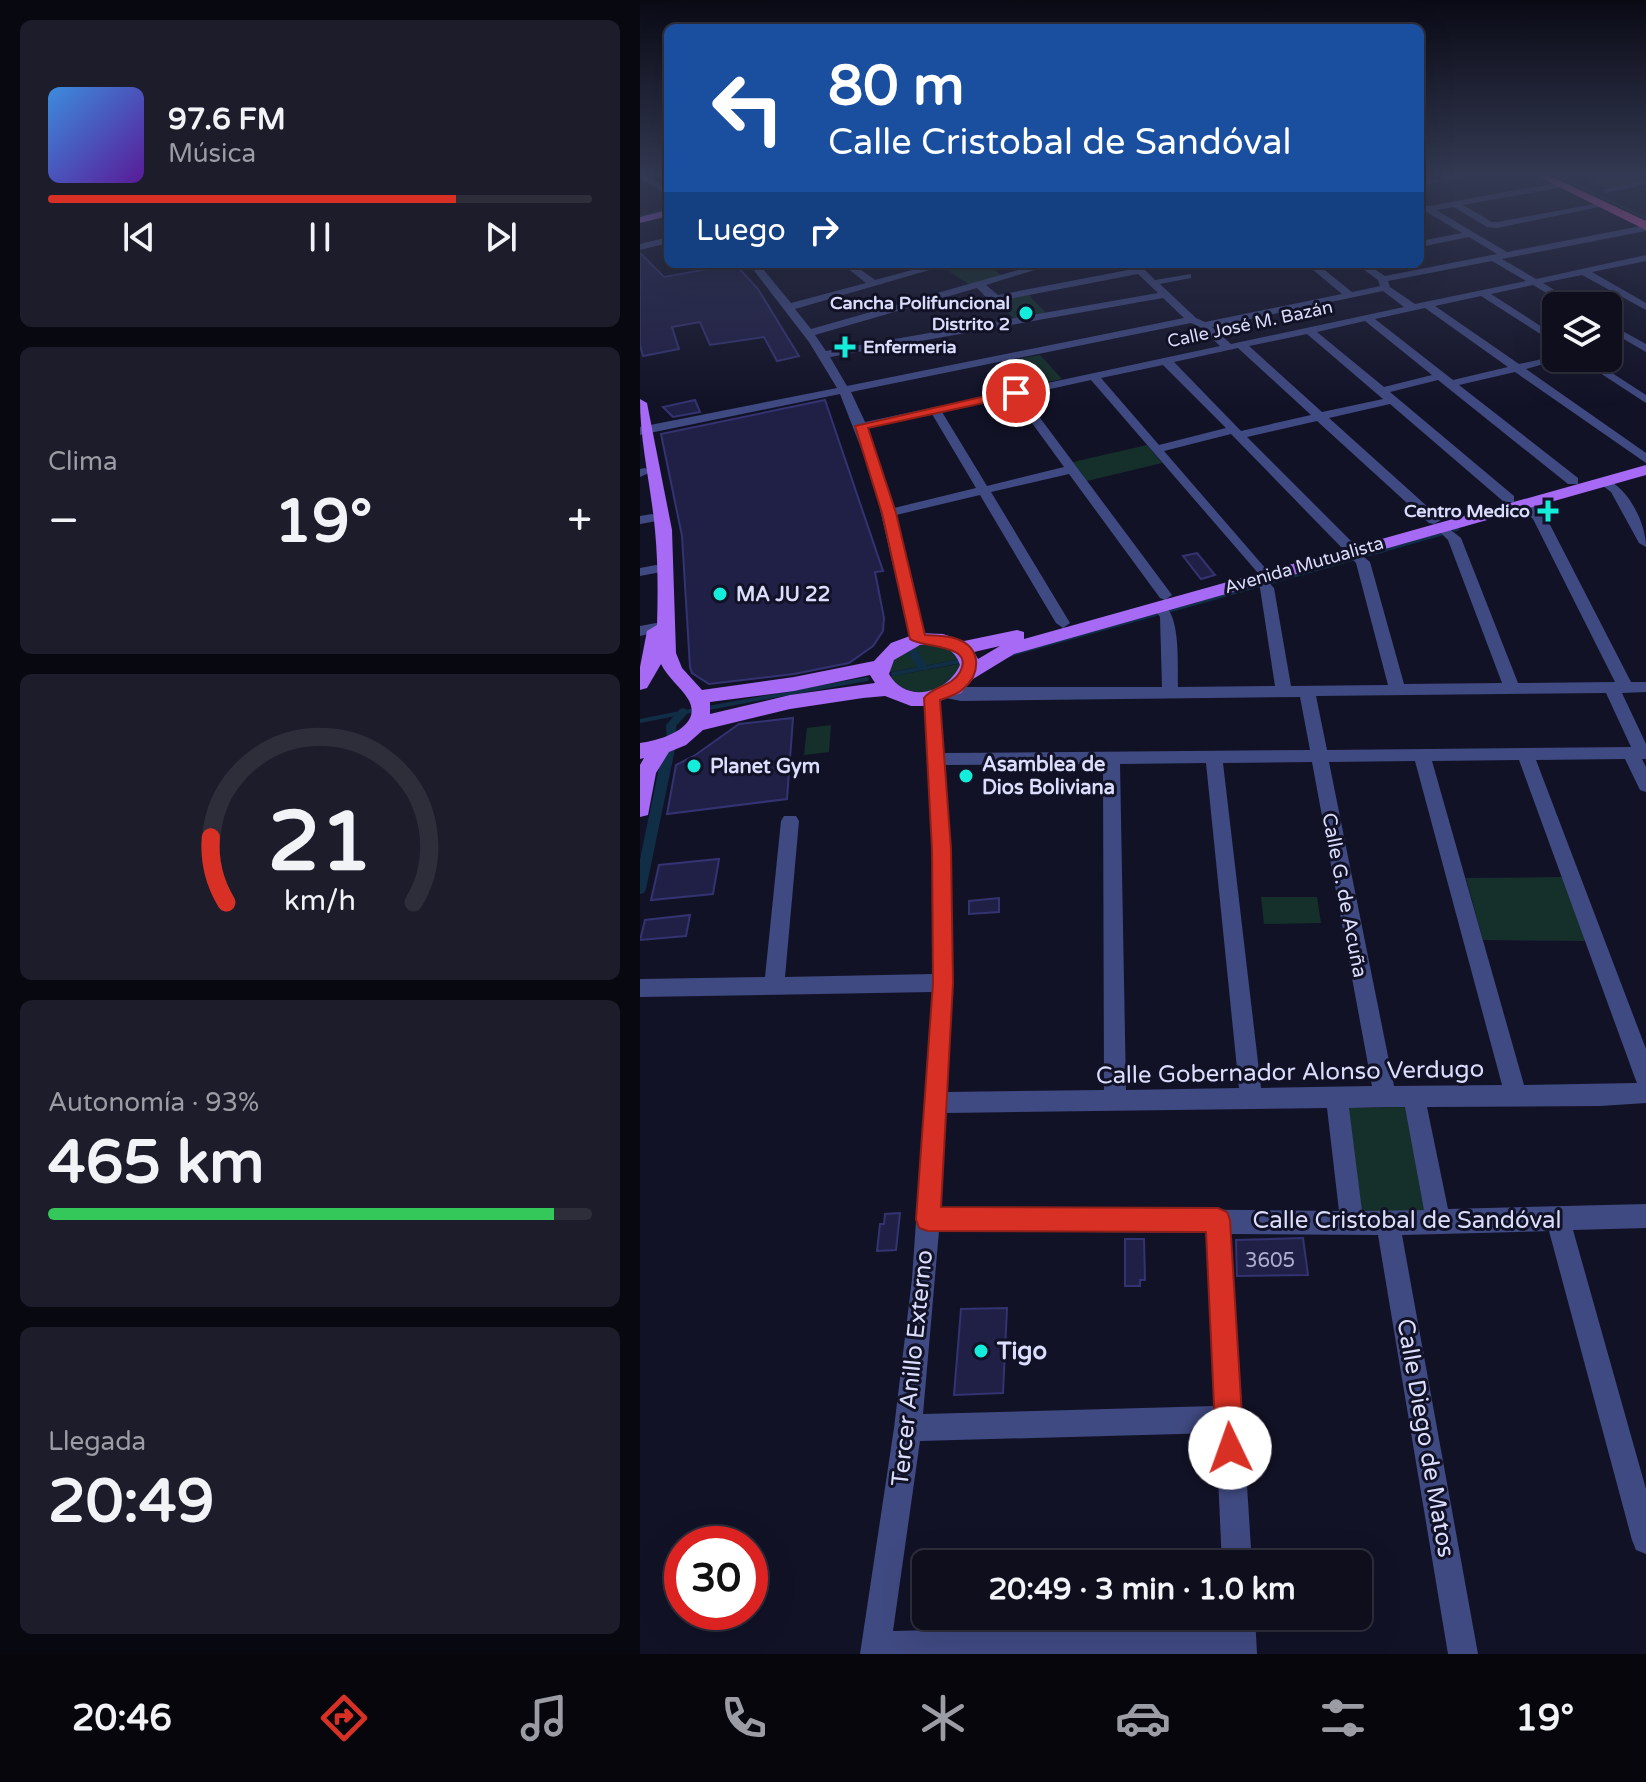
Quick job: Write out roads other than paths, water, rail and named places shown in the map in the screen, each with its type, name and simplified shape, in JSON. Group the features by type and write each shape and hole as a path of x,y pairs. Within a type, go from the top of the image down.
{"main road":[{"path":"640,403 651,665 640,683"},
{"path":"642,432 656,472 667,572 667,654 677,679 694,693 701,710 695,725"},
{"name":"Avenida Mutualista","path":"1438,524 1482,517 1554,487 1646,459"},
{"name":"Avenida Mutualista","path":"968,674 1007,650 1162,600 1517,502 1646,470"},
{"name":"Avenida Mutualista","path":"962,648 1162,600"},
{"path":"640,689 660,685 694,693 794,684 880,666 894,649 918,639 943,639 962,648 968,656 968,674 939,695 907,698 888,689 882,682 880,666"},
{"path":"640,809 646,773 652,758 650,749 675,742 695,725 835,693 888,689"}],"street":[{"path":"1492,251 1551,292"},
{"path":"1204,325 1350,295 1384,283 1533,251"},
{"name":"Calle José M. Bazán","path":"861,426 1646,258"},
{"path":"1632,261 1646,268"},
{"path":"757,268 809,333 861,426 889,513 918,639"},
{"path":"852,268 873,284"},
{"path":"790,307 919,268"},
{"path":"809,333 1035,268"},
{"path":"950,270 998,298 1132,268"},
{"path":"1137,268 1192,320 1235,346 1321,417 1454,538 1512,689"},
{"path":"1316,268 1350,295"},
{"path":"1366,268 1413,308"},
{"path":"1583,271 1646,307"},
{"path":"1153,283 1188,276"},
{"path":"1483,293 1542,332"},
{"path":"642,432 844,391 1043,334 1165,295"},
{"path":"1427,305 1646,459"},
{"path":"1299,306 1324,327"},
{"path":"1367,318 1573,481"},
{"path":"823,355 991,324 1043,334 1192,320"},
{"path":"1309,330 1539,517 1618,687 1646,785"},
{"path":"1622,334 1646,349"},
{"path":"1166,361 1363,562 1398,691"},
{"path":"1382,391 1542,362"},
{"path":"1603,372 1646,400"},
{"path":"1093,376 1259,573 1267,588 1284,691"},
{"path":"1016,393 1073,469 1162,600 1167,617 1170,693"},
{"path":"1156,449 1392,400"},
{"path":"935,410 1063,623"},
{"path":"889,513 1073,469"},
{"path":"1604,482 1616,490 1646,543"},
{"path":"939,695 1646,687"},
{"name":"Calle G. de Acuña","path":"1307,691 1385,1098"},
{"name":"Tercer Anillo Externo","path":"876,1651 908,1428 928,1219 943,983 942,849 936,759 939,695"},
{"path":"936,759 1639,753"},
{"path":"1525,754 1646,1078"},
{"path":"1422,755 1516,1095"},
{"path":"1214,757 1251,1100"},
{"path":"1111,758 1115,1101"},
{"path":"774,987 790,821"},
{"path":"640,988 943,983"},
{"name":"Calle Gobernador Alonso Verdugo","path":"935,1103 1646,1093"},
{"path":"1414,1098 1438,1221"},
{"path":"1337,1099 1352,1223"},
{"name":"Calle Cristobal de Sandóval","path":"928,1219 1388,1223 1646,1216"},
{"path":"1558,1219 1646,1540"},
{"path":"1218,1220 1236,1550"},
{"name":"Calle Diego de Matos","path":"1388,1223 1463,1654"},
{"path":"908,1428 1228,1419"},
{"path":"876,1651 1241,1636"}],"waterway":[{"path":"1454,530 1458,529"},
{"path":"1378,552 1442,534"},
{"path":"1365,555 1385,550"},
{"path":"1271,582 1352,559"},
{"path":"1171,610 1260,585"},
{"path":"1009,655 1156,614"},
{"path":"911,649 923,668"},
{"path":"893,674 961,661"},
{"path":"708,708 867,679"},
{"path":"640,721 695,710"},
{"path":"671,739 671,725 684,712"},
{"path":"640,889 669,749"}],"place":[{"name":"Cancha Polifuncional Distrito 2","path":"1026,313"},
{"name":"Enfermeria","path":"845,347"},
{"name":"Centro Medico","path":"1548,511"},
{"name":"MA JU 22","path":"720,594"},
{"name":"Planet Gym","path":"694,766"},
{"name":"Asamblea de Dios Boliviana","path":"966,776"},
{"name":"Tigo","path":"981,1351"}]}
